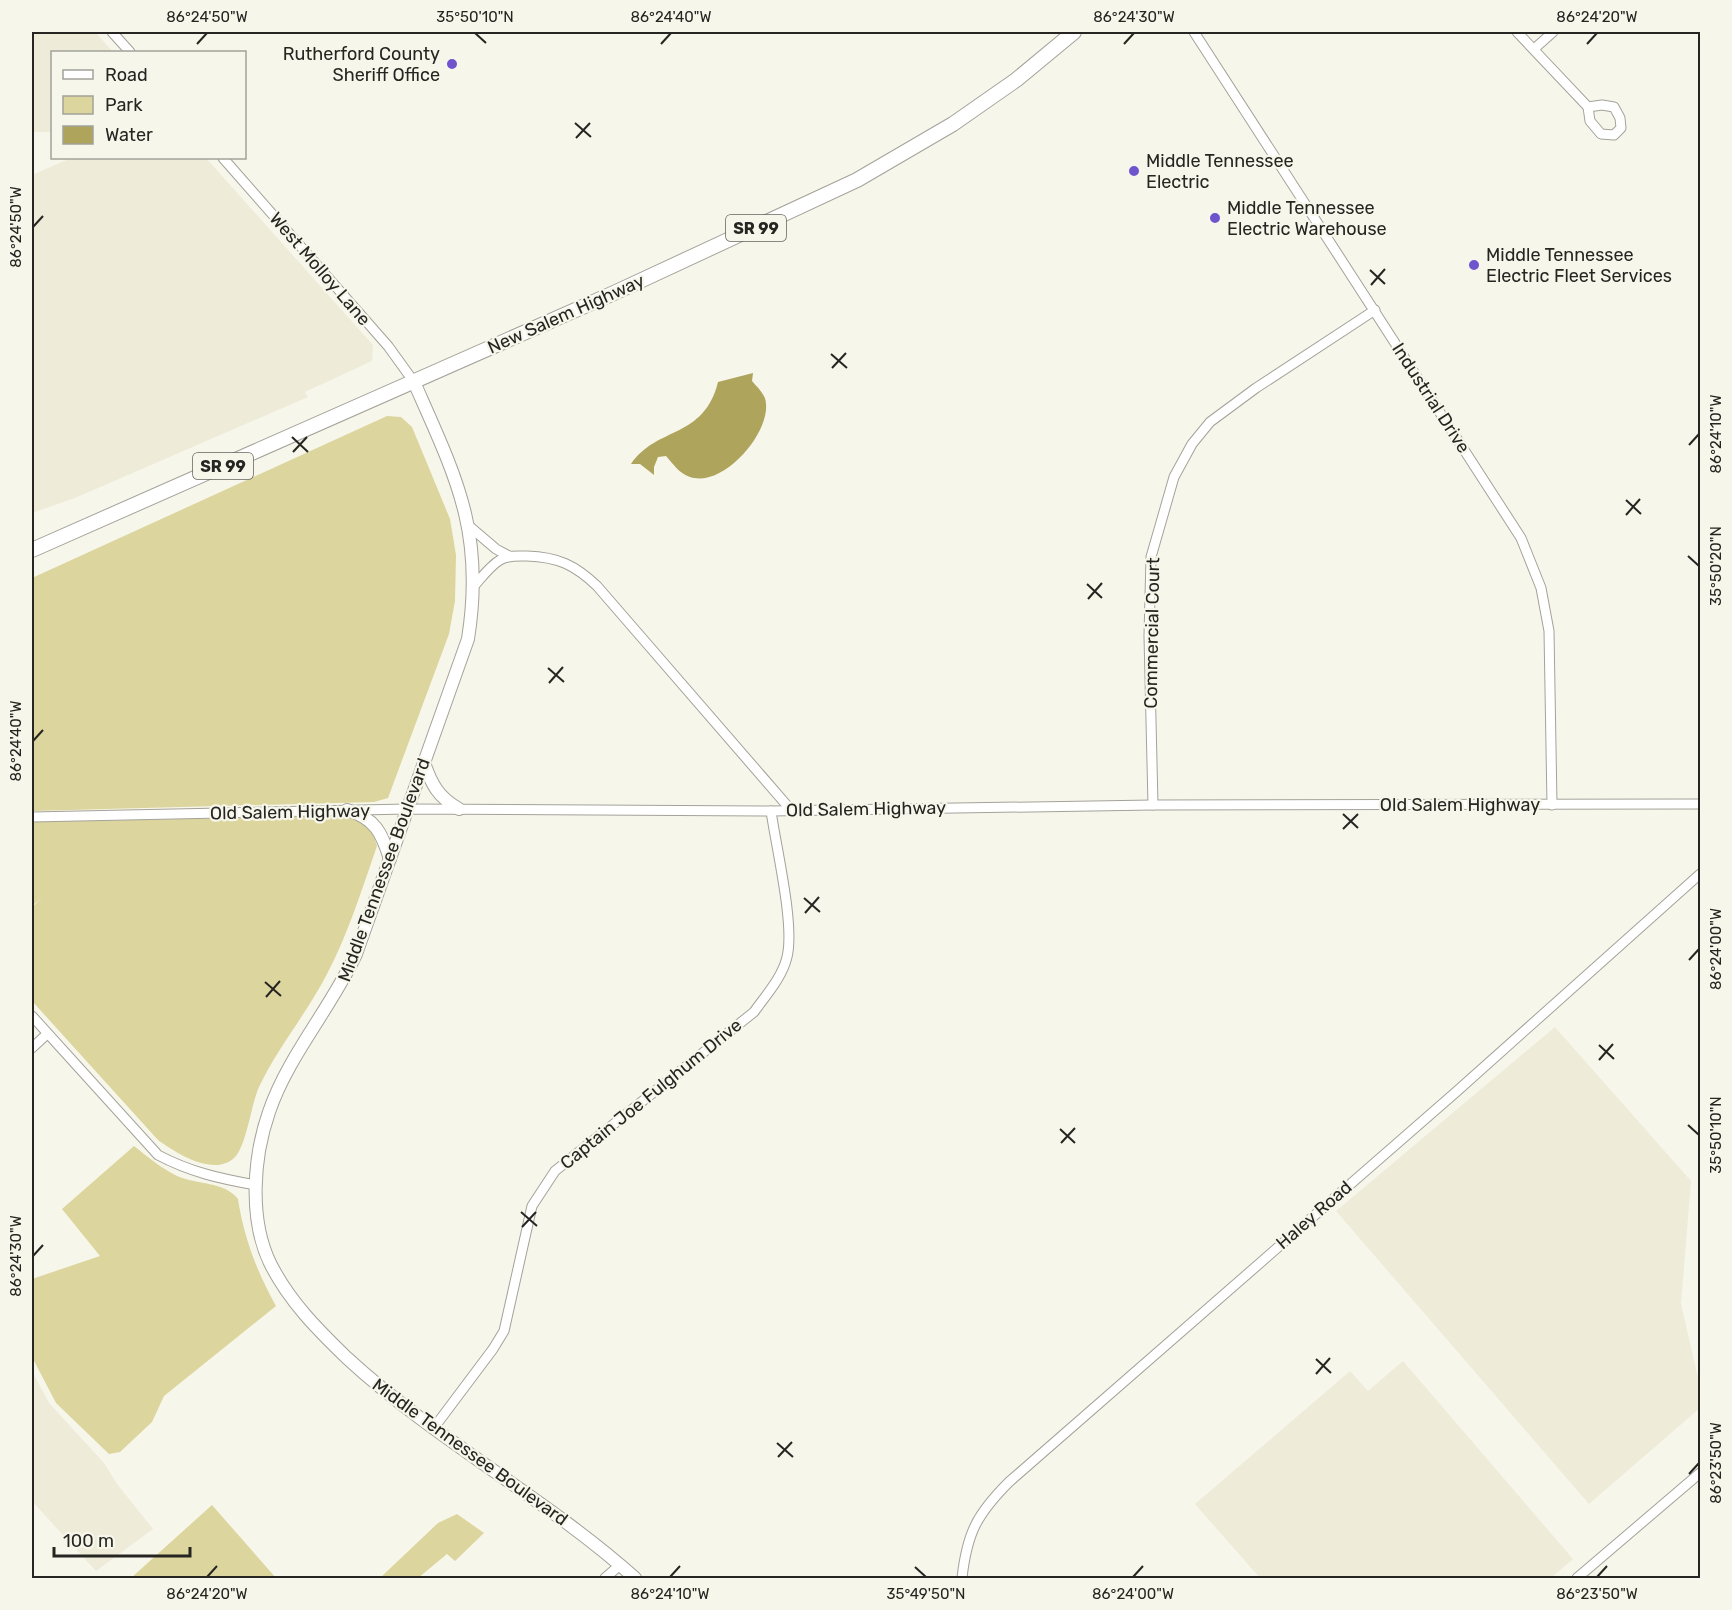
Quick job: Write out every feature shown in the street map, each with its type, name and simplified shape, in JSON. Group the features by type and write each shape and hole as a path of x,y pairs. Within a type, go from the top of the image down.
{"main road":[{"name":"New Salem Highway","path":"32,550 614,293 871,173 933,137 983,103 1074,32"},
{"name":"Middle Tennessee Boulevard","path":"414,382 461,494 469,526 474,586 468,639 346,976 282,1081 268,1113 259,1154 256,1185 258,1224 269,1262 290,1298 321,1333 375,1384 433,1430 559,1517 634,1578"},
{"path":"424,763 435,790 444,800 459,809"},
{"path":"347,810 368,818 376,825 383,835 390,858"}],"street":[{"path":"112,32 129,51"},
{"name":"Industrial Drive","path":"1194,32 1521,538 1541,588 1551,669 1552,804"},
{"path":"1517,32 1588,107"},
{"path":"1533,49 1553,32"},
{"name":"West Molloy Lane","path":"224,159 388,346 414,382"},
{"name":"Commercial Court","path":"1153,805 1149,636 1151,557 1174,477 1192,444 1210,422 1256,388 1375,310"},
{"path":"469,526 496,549 509,556"},
{"path":"474,586 500,560 509,556 562,560 580,570 597,586 791,810"},
{"name":"Old Salem Highway","path":"32,817 407,809 771,811 1153,805 1701,804"},
{"name":"Captain Joe Fulghum Drive","path":"433,1430 493,1349 504,1330 532,1206 555,1171 754,1012 778,980 788,954 788,927 771,811"},
{"name":"Haley Road","path":"962,1578 966,1546 984,1507 1010,1482 1465,1085 1701,874"},
{"path":"32,1016 158,1155 180,1167 207,1176 256,1185"},
{"path":"32,1048 47,1034"},
{"path":"1577,1578 1701,1473"},
{"path":"605,1578 620,1565"}],"shaded area":[{"path":"32,32 95,32 112,51 51,51 51,132 32,132"},
{"path":"69,159 207,159 373,345 372,361 305,392 308,397 75,498 32,513 32,175"},
{"path":"1555,1027 1691,1181 1681,1304 1700,1386 1700,1408 1589,1504 1336,1211"},
{"path":"1403,1361 1573,1559 1551,1578 1260,1578 1195,1504 1350,1371 1368,1391"},
{"path":"32,1371 49,1403 104,1463 117,1484 153,1529 96,1571 32,1501"}],"green space":[{"path":"387,416 401,417 412,427 450,519 456,555 455,601 449,634 388,798 374,802 32,811 32,578"},
{"path":"339,816 364,824 372,833 377,846 342,943 319,988 259,1087 238,1154 224,1164 205,1164 194,1161 158,1140 32,1001 32,907 43,897 32,906 32,822"},
{"path":"134,1146 177,1176 218,1186 238,1199 252,1254 276,1306 164,1396 152,1422 120,1452 109,1454 56,1403 32,1357 32,1279 100,1256 62,1209"},
{"path":"212,1505 276,1578 131,1578"},
{"path":"457,1514 484,1533 455,1561 447,1554 418,1578 380,1578 438,1523"}],"water":[{"path":"753,373 752,381 766,401 765,416 752,443 729,467 703,478 683,474 666,456 658,457 654,475 640,464 631,464 654,443 691,423 702,414 718,382"}],"place":[{"name":"Rutherford County Sheriff Office","path":"452,64"},
{"name":"Middle Tennessee Electric","path":"1134,171"},
{"name":"Middle Tennessee Electric Warehouse","path":"1215,218"},
{"name":"Middle Tennessee Electric Fleet Services","path":"1474,265"}]}
